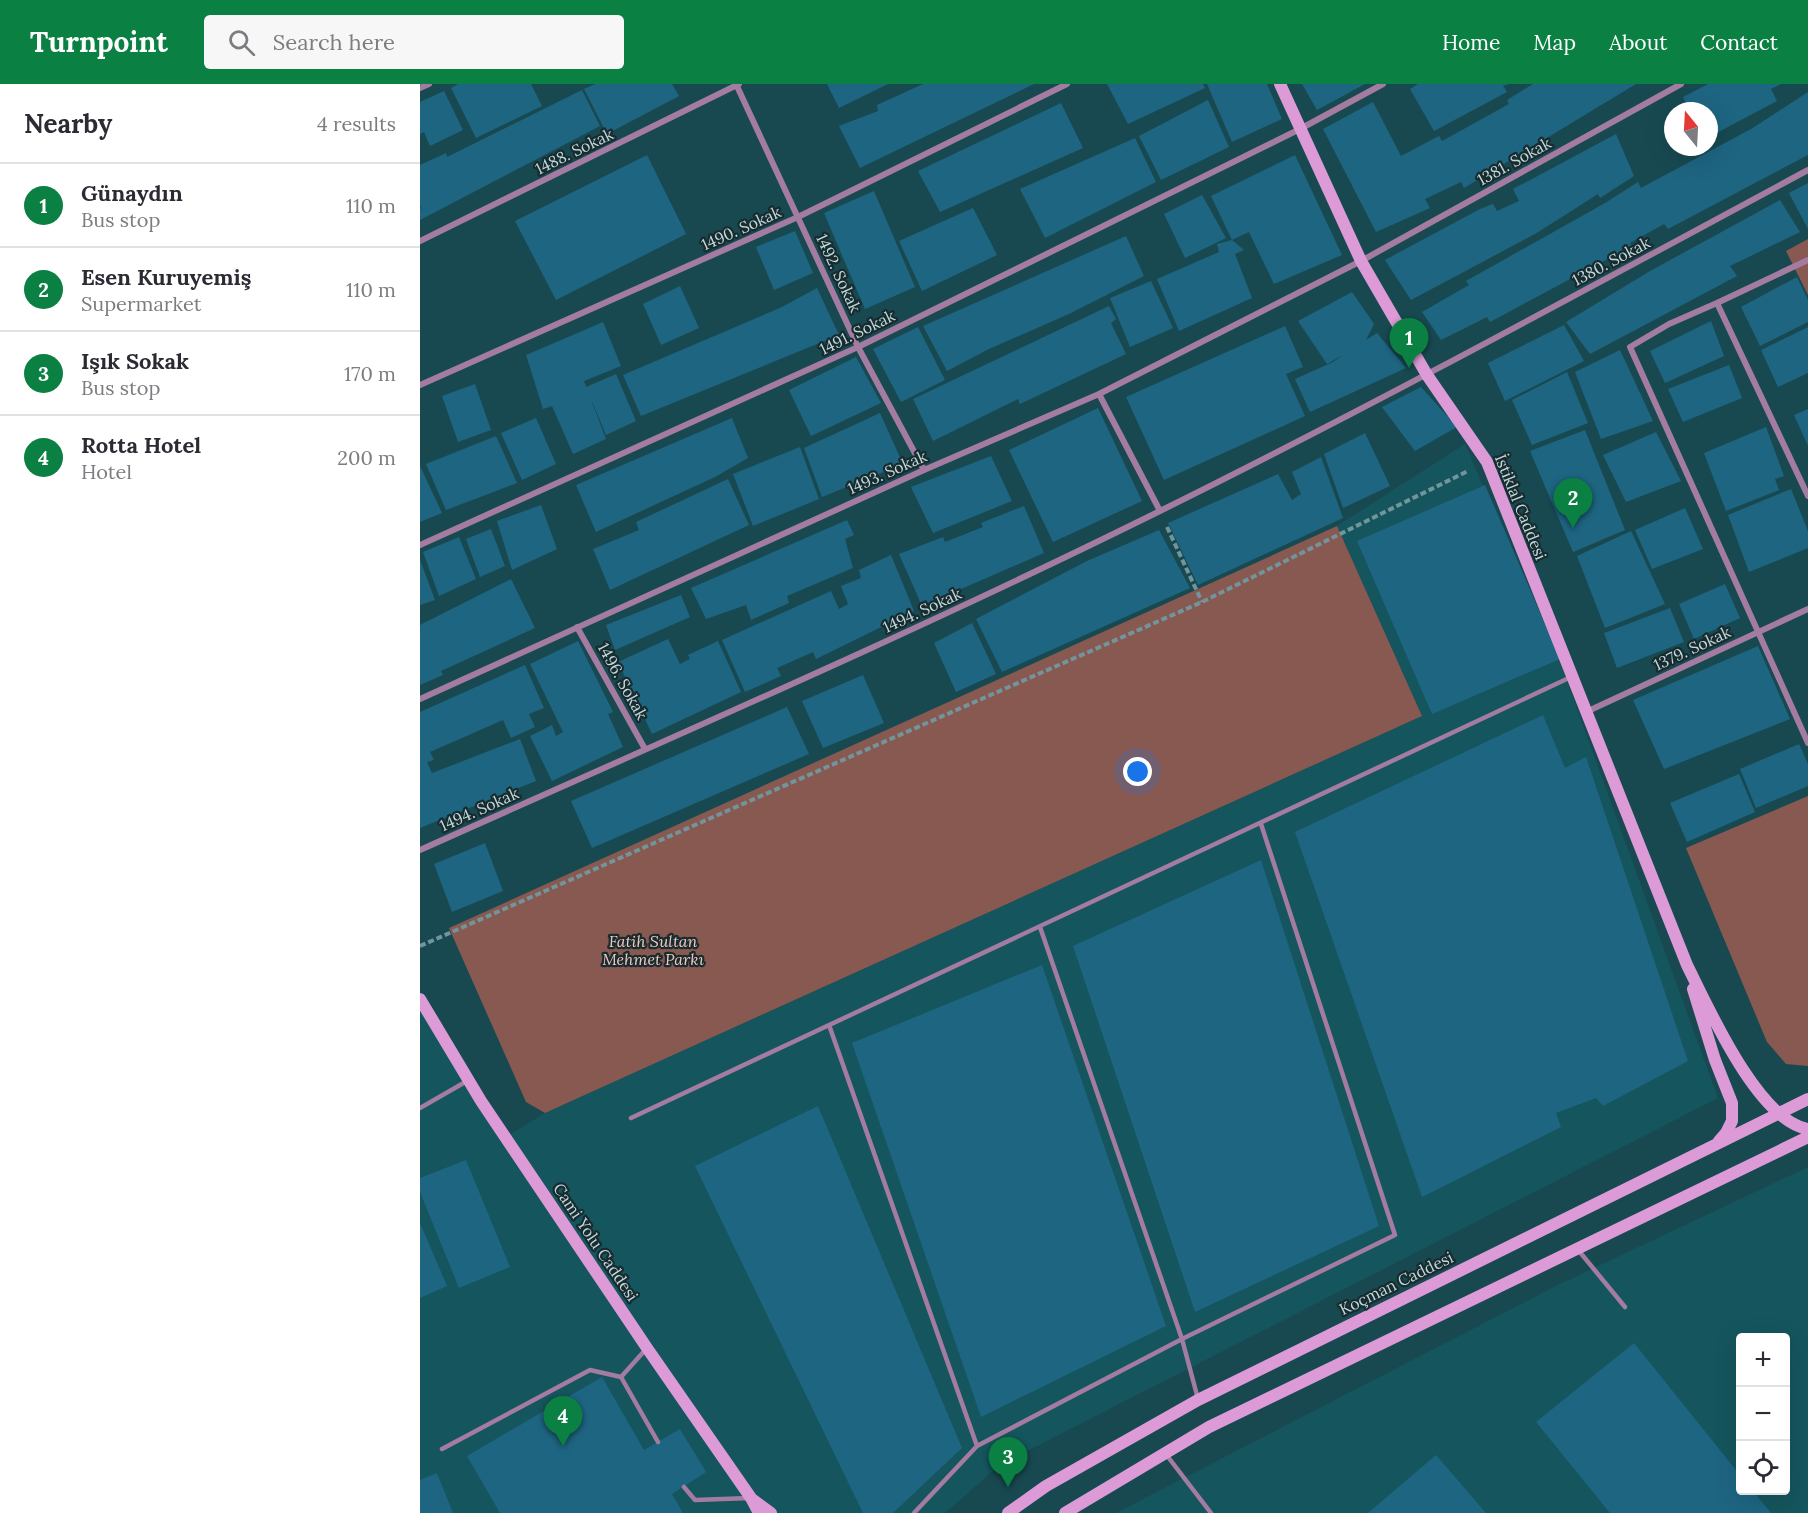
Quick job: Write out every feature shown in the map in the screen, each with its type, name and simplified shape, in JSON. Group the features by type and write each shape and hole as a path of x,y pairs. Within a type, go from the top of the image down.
{"main road":[{"name":"İstiklal Caddesi","path":"1280,84 1361,261 1427,375 1486,462 1687,965"},
{"path":"1687,965 1726,1043 1778,1113 1794,1126 1808,1129"},
{"path":"1687,965 1704,1027 1732,1102 1732,1121 1726,1133 1717,1143"},
{"name":"Cami Yolu Caddesi","path":"420,999 469,1080 647,1348 751,1498"},
{"name":"Koçman Caddesi","path":"1008,1513 1046,1486 1198,1400 1808,1099"},
{"path":"1069,1512 1209,1426 1808,1137"},
{"path":"751,1498 759,1513"},
{"path":"751,1498 771,1513"}],"street":[{"path":"420,88 429,84"},
{"name":"1492. Sokak","path":"737,84 858,347 924,470"},
{"name":"1488. Sokak","path":"420,242 737,84"},
{"name":"1490. Sokak","path":"420,385 798,217 1067,84"},
{"name":"1491. Sokak","path":"420,545 858,347 1300,129 1383,84"},
{"name":"1381. Sokak","path":"1361,261 1681,84"},
{"name":"1380. Sokak","path":"1427,375 1808,170"},
{"path":"1808,260 1669,324 1630,347 1808,743"},
{"name":"1493. Sokak","path":"420,699 924,470 1099,394 1361,261"},
{"path":"1717,303 1808,496"},
{"name":"1494. Sokak","path":"420,850 931,621 1160,511 1427,375"},
{"path":"1099,394 1160,511"},
{"name":"1379. Sokak","path":"1586,712 1808,609"},
{"name":"1496. Sokak","path":"577,627 645,749"}],"lane":[{"path":"631,1118 1571,677"},
{"path":"914,1513 977,1446 1182,1339 1395,1235 1261,824"},
{"path":"1040,927 1182,1339 1198,1400"},
{"path":"829,1025 977,1446"},
{"path":"420,1108 469,1080"},
{"path":"1577,1248 1624,1307"},
{"path":"621,1377 647,1348"},
{"path":"442,1449 590,1370 621,1377 658,1442"},
{"path":"1165,1453 1211,1513"},
{"path":"684,1487 695,1500 751,1498"}],"path":[{"path":"420,946 1202,602 1486,462"},
{"path":"1160,511 1202,602"}],"shaded area":[{"path":"1465,444 1563,670 1718,1098 1000,1465 945,1513 420,1513 420,997 500,1141 545,1113 1422,716 1337,526"},
{"path":"1808,1167 1808,1513 1116,1513 1558,1285"}],"green space":[{"path":"1808,239 1808,295 1786,251"},
{"name":"Fatih Sultan Mehmet Parkı","path":"1337,526 1422,716 545,1113 526,1102 449,928"},
{"path":"1808,796 1808,1066 1786,1064 1767,1042 1686,848"}],"building":[{"path":"458,84 531,84 542,106 476,138 451,88"},
{"path":"595,84 672,84 679,96 607,134 584,89"},
{"path":"827,84 888,84 839,108"},
{"path":"923,84 1034,84 860,168 839,126 878,111 877,105"},
{"path":"1107,84 1203,84 1205,88 1128,124"},
{"path":"1207,84 1267,84 1282,119 1232,142"},
{"path":"1302,84 1365,84 1317,110"},
{"path":"1418,84 1509,84 1503,86 1507,92 1434,131 1410,89"},
{"path":"1533,84 1636,84 1464,188 1461,182 1425,199 1430,208 1376,232 1323,129 1373,102 1401,156 1439,136 1442,141 1509,104 1507,100"},
{"path":"1708,84 1781,84 1771,89 1777,101 1718,132 1718,102 1686,102 1683,97"},
{"path":"582,90 600,126 420,220 420,207 423,211 420,205 420,165 446,153 447,157"},
{"path":"444,91 463,130 430,146 424,132 420,134 420,102"},
{"path":"1808,92 1808,155 1668,229 1664,224 1630,243 1632,246 1490,322 1487,317 1441,340 1422,312 1469,285 1466,281 1638,182 1641,188 1701,156 1718,156 1718,147 1751,129"},
{"path":"1208,100 1229,147 1161,180 1139,136"},
{"path":"1061,103 1083,148 940,212 918,171"},
{"path":"1616,134 1634,176 1600,198 1598,194 1535,234 1411,300 1385,260 1480,209 1493,204 1497,211 1519,201 1513,189"},
{"path":"1135,138 1156,182 1045,238 1020,189"},
{"path":"647,155 686,234 556,300 515,221"},
{"path":"1295,155 1342,255 1274,284 1249,232 1232,240 1211,196"},
{"path":"1808,183 1808,229 1789,193"},
{"path":"874,191 915,287 865,309 824,213"},
{"path":"1202,195 1226,238 1185,258 1164,214"},
{"path":"1780,200 1800,232 1730,266 1737,276 1590,354 1566,322 1650,271"},
{"path":"973,208 997,255 922,291 899,241"},
{"path":"795,231 813,273 774,290 756,247"},
{"path":"1126,236 1144,276 947,371 923,326"},
{"path":"1232,240 1244,250 1235,254 1252,298 1179,331 1157,279 1219,252 1217,244"},
{"path":"1797,277 1808,300 1808,322 1760,346 1741,307"},
{"path":"1151,281 1173,328 1130,347 1110,298"},
{"path":"680,286 699,328 661,345 643,304"},
{"path":"817,288 839,335 641,416 623,375 782,307"},
{"path":"1352,292 1374,324 1366,340 1377,333 1406,368 1310,412 1295,379 1333,362 1343,355 1327,364 1298,321"},
{"path":"1109,306 1116,319 1111,323 1126,354 1020,404 1018,399 933,441 913,399"},
{"path":"1711,321 1724,356 1665,383 1650,351"},
{"path":"603,322 621,366 584,381 606,439 573,454 552,406 543,409 526,355"},
{"path":"1564,325 1584,361 1505,401 1488,363"},
{"path":"1285,326 1303,367 1286,374 1305,416 1164,480 1126,397"},
{"path":"918,327 945,380 901,402 873,349"},
{"path":"1808,327 1808,373 1778,387 1761,350"},
{"path":"1620,350 1653,421 1601,439 1575,372"},
{"path":"856,357 881,403 811,436 789,390"},
{"path":"1729,365 1742,398 1683,422 1668,389"},
{"path":"1567,372 1588,423 1532,445 1512,400"},
{"path":"616,374 636,421 606,435 586,387"},
{"path":"475,384 491,430 458,442 442,396"},
{"path":"1421,387 1457,427 1415,451 1382,407"},
{"path":"1098,408 1142,501 1053,542 1009,450"},
{"path":"1808,409 1808,446 1794,415"},
{"path":"880,413 903,464 822,497 804,448"},
{"path":"536,418 556,464 522,480 501,433"},
{"path":"732,418 748,458 715,477 596,532 576,485"},
{"path":"1766,427 1784,476 1775,479 1779,490 1726,511 1704,453"},
{"path":"1585,430 1625,530 1573,552 1530,451"},
{"path":"1656,432 1681,481 1626,502 1603,455"},
{"path":"1365,433 1390,486 1343,508 1324,454"},
{"path":"496,436 517,483 446,510 426,464"},
{"path":"800,447 819,499 753,526 733,474"},
{"path":"991,456 1012,501 933,533 911,487"},
{"path":"1321,457 1343,518 1198,585 1168,523 1278,474 1292,500 1301,494 1292,472"},
{"path":"420,466 442,513 420,522"},
{"path":"728,479 749,525 610,590 593,549 639,530 636,522"},
{"path":"1485,485 1560,659 1432,714 1357,541"},
{"path":"1791,489 1808,531 1808,548 1749,572 1728,515"},
{"path":"541,505 557,549 512,570 497,521"},
{"path":"1024,506 1044,553 922,606 899,554 943,537 945,542 983,527 981,523"},
{"path":"1685,508 1703,549 1652,569 1635,530"},
{"path":"847,520 854,535 845,539 853,568 787,596 789,603 751,620 746,605 706,619 691,588"},
{"path":"491,529 505,566 480,577 466,539"},
{"path":"1159,530 1190,588 1002,672 976,619 1087,561"},
{"path":"1631,531 1665,604 1605,628 1577,556"},
{"path":"459,537 476,579 439,596 423,552"},
{"path":"891,555 914,611 816,659 813,652 777,668 781,676 745,692 722,640 831,591 839,609 848,604 841,586 861,578 859,570"},
{"path":"420,560 435,600 420,605"},
{"path":"511,579 535,628 441,671 443,675 420,685 420,625"},
{"path":"1725,584 1740,618 1694,639 1679,604"},
{"path":"681,595 690,617 615,650 606,625"},
{"path":"1670,608 1684,642 1617,668 1604,633"},
{"path":"972,623 996,674 956,692 934,643"},
{"path":"668,639 680,664 690,659 688,655 718,641 741,692 652,734 618,662"},
{"path":"578,641 613,712 608,714 623,747 552,781 530,736 552,725 556,736 563,732 530,664"},
{"path":"1758,646 1790,719 1664,769 1633,700"},
{"path":"525,665 544,708 529,714 535,727 511,738 503,720 430,752 434,760 427,762 432,773 520,739 536,781 420,828 420,712"},
{"path":"863,675 884,723 823,748 802,701"},
{"path":"787,707 809,754 592,848 571,801"},
{"path":"1543,715 1565,768 1586,757 1688,1061 1603,1106 1596,1098 1556,1113 1561,1127 1422,1197 1295,832"},
{"path":"1799,744 1808,764 1808,786 1756,808 1740,769"},
{"path":"1739,774 1755,812 1687,842 1670,803"},
{"path":"485,843 503,891 452,912 434,864"},
{"path":"1261,860 1379,1226 1195,1312 1073,946"},
{"path":"1042,965 1166,1326 981,1417 852,1043"},
{"path":"818,1106 962,1448 893,1513 863,1513 695,1166"},
{"path":"466,1160 510,1267 459,1288 420,1192 420,1178"},
{"path":"420,1223 447,1286 420,1298"},
{"path":"1634,1343 1736,1470 1736,1495 1756,1495 1771,1513 1610,1513 1536,1422"},
{"path":"602,1377 644,1450 680,1429 706,1472 672,1494 683,1513 500,1513 467,1456"},
{"path":"1436,1455 1486,1513 1368,1513"},
{"path":"437,1473 453,1513 420,1513 420,1480"}],"place":[{"name":"Günaydın","path":"1409,368"},
{"name":"Esen Kuruyemiş","path":"1573,528"},
{"name":"Rotta Hotel","path":"563,1446"},
{"name":"Işık Sokak","path":"1008,1487"}]}
